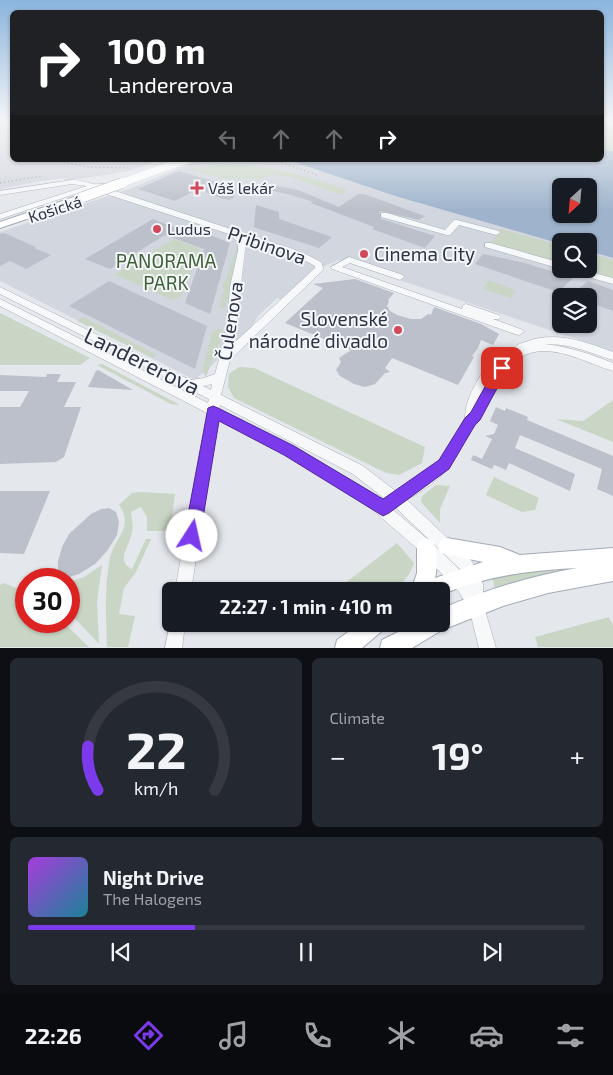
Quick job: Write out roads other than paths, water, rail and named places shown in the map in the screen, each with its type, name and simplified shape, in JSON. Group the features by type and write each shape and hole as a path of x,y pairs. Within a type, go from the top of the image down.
{"main road":[{"path":"81,196 171,162"},
{"path":"81,196 179,162"},
{"name":"Košická","path":"0,219 81,196"},
{"name":"Košická","path":"0,226 81,196"},
{"path":"424,582 427,573 426,547"},
{"path":"447,547 500,556 520,564"},
{"path":"450,582 465,576 520,564 613,557"},
{"path":"450,616 476,605 567,579 613,572"},
{"path":"345,648 366,632"},
{"path":"390,648 419,632"}],"street":[{"name":"Pribinova","path":"72,182 84,180 175,209 185,216 232,233 247,244 264,243 309,259 320,265 320,268 226,358"},
{"path":"0,193 72,182 82,182 95,187 109,189"},
{"name":"Košická","path":"0,219 95,187"},
{"name":"Košická","path":"0,226 95,196 109,189"},
{"path":"384,215 447,233 457,222 496,233"},
{"name":"Čulenova","path":"185,582 213,412 220,376 226,358 247,244"},
{"path":"488,245 552,263"},
{"path":"400,277 348,260 335,267 519,332"},
{"path":"597,277 613,281"},
{"name":"Landererova","path":"0,290 358,470 396,499 466,565 465,576 476,605 488,648"},
{"path":"448,300 496,317"},
{"name":"Landererova","path":"0,302 289,450 383,508 426,547 465,576"},
{"path":"470,422 469,411 477,392 490,372 500,360 524,345 556,339 613,356"},
{"path":"383,508 444,465 470,422 476,416 508,361 526,351 555,349 613,367"},
{"path":"188,384 205,382 220,376"},
{"path":"173,648 176,632"}],"water":[{"path":"604,150 613,151 613,258 597,253 597,233 552,233 552,241 395,196 294,162 604,162"}],"railway":[{"path":"62,162 88,167 129,168"},
{"path":"280,162 317,175"},
{"path":"0,183 42,176"}],"place":[{"name":"Váš lekár","path":"197,188"},
{"name":"Ludus","path":"157,229"},
{"name":"Cinema City","path":"364,254"},
{"name":"Slovenské národné divadlo","path":"398,330"}],"park label":[{"name":"PANORAMA PARK","path":"166,272"}]}
